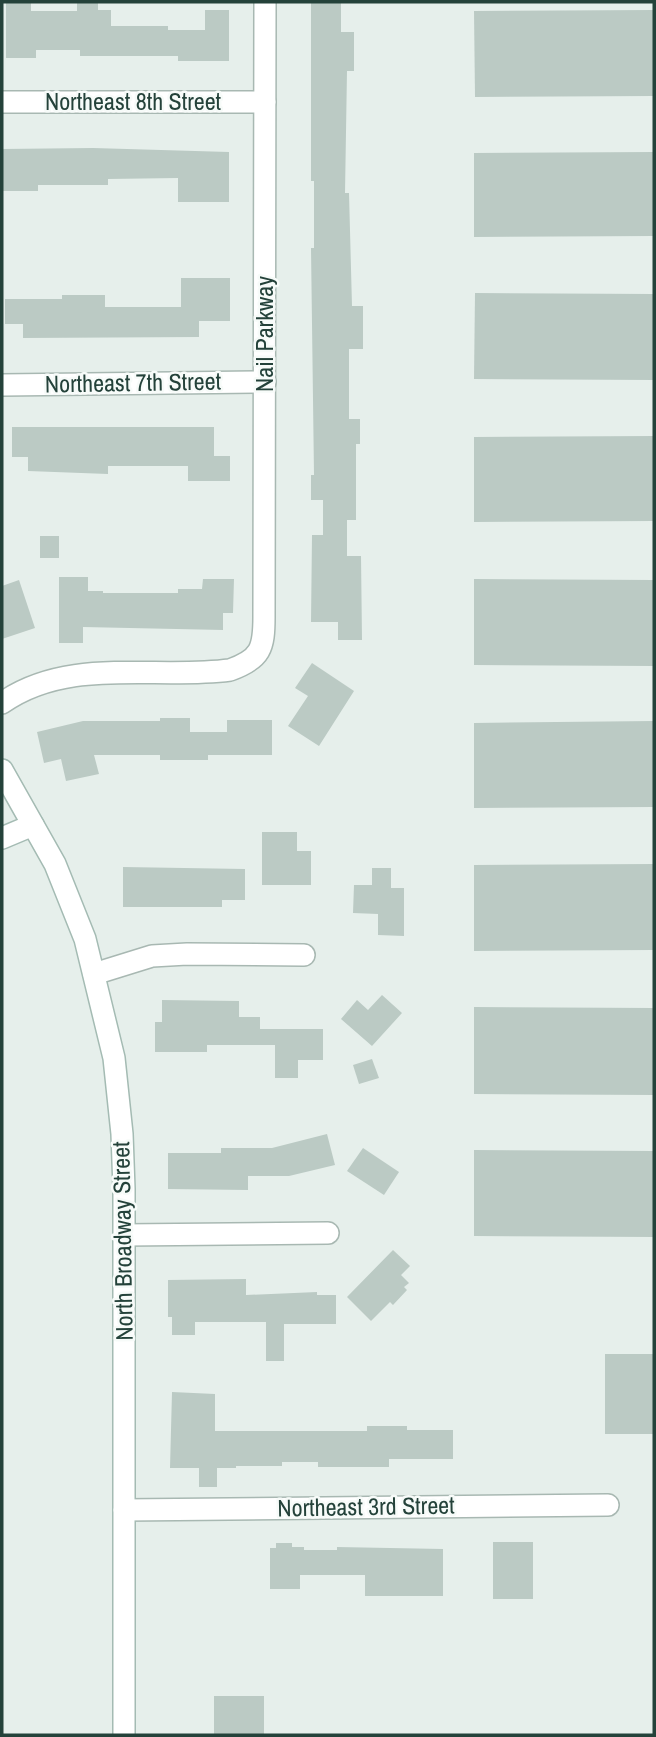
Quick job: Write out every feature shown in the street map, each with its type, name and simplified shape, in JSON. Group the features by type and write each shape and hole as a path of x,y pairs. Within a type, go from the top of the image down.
{"street":[{"name":"Nail Parkway","path":"2,703 22,691 76,674 230,670 250,662 261,647 264,633 265,2"},
{"name":"Northeast 8th Street","path":"2,102 265,102"},
{"name":"Northeast 7th Street","path":"2,385 265,382"},
{"name":"North Broadway Street","path":"2,770 55,864 72,903 94,974 114,1058 120,1102 124,1235 124,1735"},
{"path":"2,838 33,825"},
{"path":"94,974 152,956 304,955"},
{"path":"124,1235 328,1233"},
{"name":"Northeast 3rd Street","path":"124,1510 608,1505"}],"building":[{"path":"6,2 31,2 31,11 77,11 77,2 98,2 98,10 111,10 111,26 168,26 168,30 205,30 205,10 229,10 229,61 178,61 178,56 80,56 80,50 36,50 36,58 6,58"},
{"path":"311,2 341,2 341,32 354,32 354,71 347,71 345,193 349,193 352,306 363,306 363,349 349,349 349,419 360,419 360,444 356,444 356,520 347,520 347,556 361,556 362,640 338,640 338,622 311,622 312,535 323,535 323,500 311,500 311,475 314,475 311,248 314,248 314,181 311,181"},
{"path":"654,10 654,96 475,97 474,11"},
{"path":"93,148 229,152 229,202 178,202 178,178 108,179 108,185 38,185 38,191 2,191 2,149"},
{"path":"654,152 654,236 474,237 474,153"},
{"path":"181,278 230,278 230,321 199,321 199,337 23,338 23,324 5,324 5,299 62,299 62,295 105,295 105,307 181,307"},
{"path":"475,293 654,294 654,380 474,379"},
{"path":"12,427 214,427 214,456 230,456 230,481 188,481 188,466 108,466 108,474 28,471 28,457 12,457"},
{"path":"654,436 654,521 474,522 474,437"},
{"path":"40,536 59,536 59,558 40,558"},
{"path":"59,577 88,577 88,591 103,593 178,593 178,589 202,589 203,579 234,579 233,613 223,613 223,630 83,627 83,643 59,643"},
{"path":"474,579 654,580 654,666 474,665"},
{"path":"19,580 35,628 2,639 2,586"},
{"path":"312,663 354,691 319,746 288,726 308,696 295,688"},
{"path":"160,718 190,718 190,732 227,732 227,720 272,720 272,755 208,755 208,760 160,760 160,755 94,755 99,774 66,781 61,759 44,763 37,732 83,721 160,721"},
{"path":"654,721 654,807 474,808 474,723"},
{"path":"262,832 297,832 297,851 311,851 311,885 262,885"},
{"path":"654,864 654,950 474,951 474,865"},
{"path":"123,867 245,869 245,900 222,900 222,907 123,907"},
{"path":"372,868 391,868 391,888 404,888 404,936 378,935 378,914 353,913 354,885 372,885"},
{"path":"382,995 402,1013 372,1046 341,1019 357,1000 368,1010"},
{"path":"162,1000 239,1001 239,1017 260,1017 260,1029 323,1029 323,1060 298,1060 298,1078 275,1078 275,1045 207,1045 207,1052 155,1052 155,1022 162,1022"},
{"path":"474,1007 654,1008 654,1095 474,1094"},
{"path":"372,1059 379,1078 359,1084 353,1065"},
{"path":"327,1134 335,1165 289,1176 248,1176 248,1190 168,1189 168,1153 221,1153 221,1148 272,1148"},
{"path":"363,1148 399,1172 384,1195 347,1171"},
{"path":"474,1150 654,1151 654,1237 474,1236"},
{"path":"393,1250 410,1266 401,1275 409,1283 404,1287 407,1290 393,1305 390,1302 371,1321 347,1297"},
{"path":"246,1279 246,1295 317,1292 317,1295 336,1295 336,1324 284,1324 284,1361 266,1361 266,1322 195,1322 195,1335 172,1335 172,1317 168,1317 168,1280"},
{"path":"605,1354 654,1354 654,1434 605,1434"},
{"path":"172,1392 215,1394 215,1431 367,1431 367,1426 407,1426 407,1430 453,1430 453,1459 389,1459 389,1467 318,1467 318,1462 282,1462 282,1466 217,1468 217,1487 199,1487 199,1468 170,1468"},
{"path":"493,1542 533,1542 533,1599 493,1599"},
{"path":"276,1543 292,1543 292,1547 304,1547 304,1550 337,1550 337,1547 443,1549 443,1596 365,1596 365,1575 300,1575 300,1589 270,1589 270,1548 276,1548"},
{"path":"214,1696 264,1696 264,1735 214,1735"}]}
